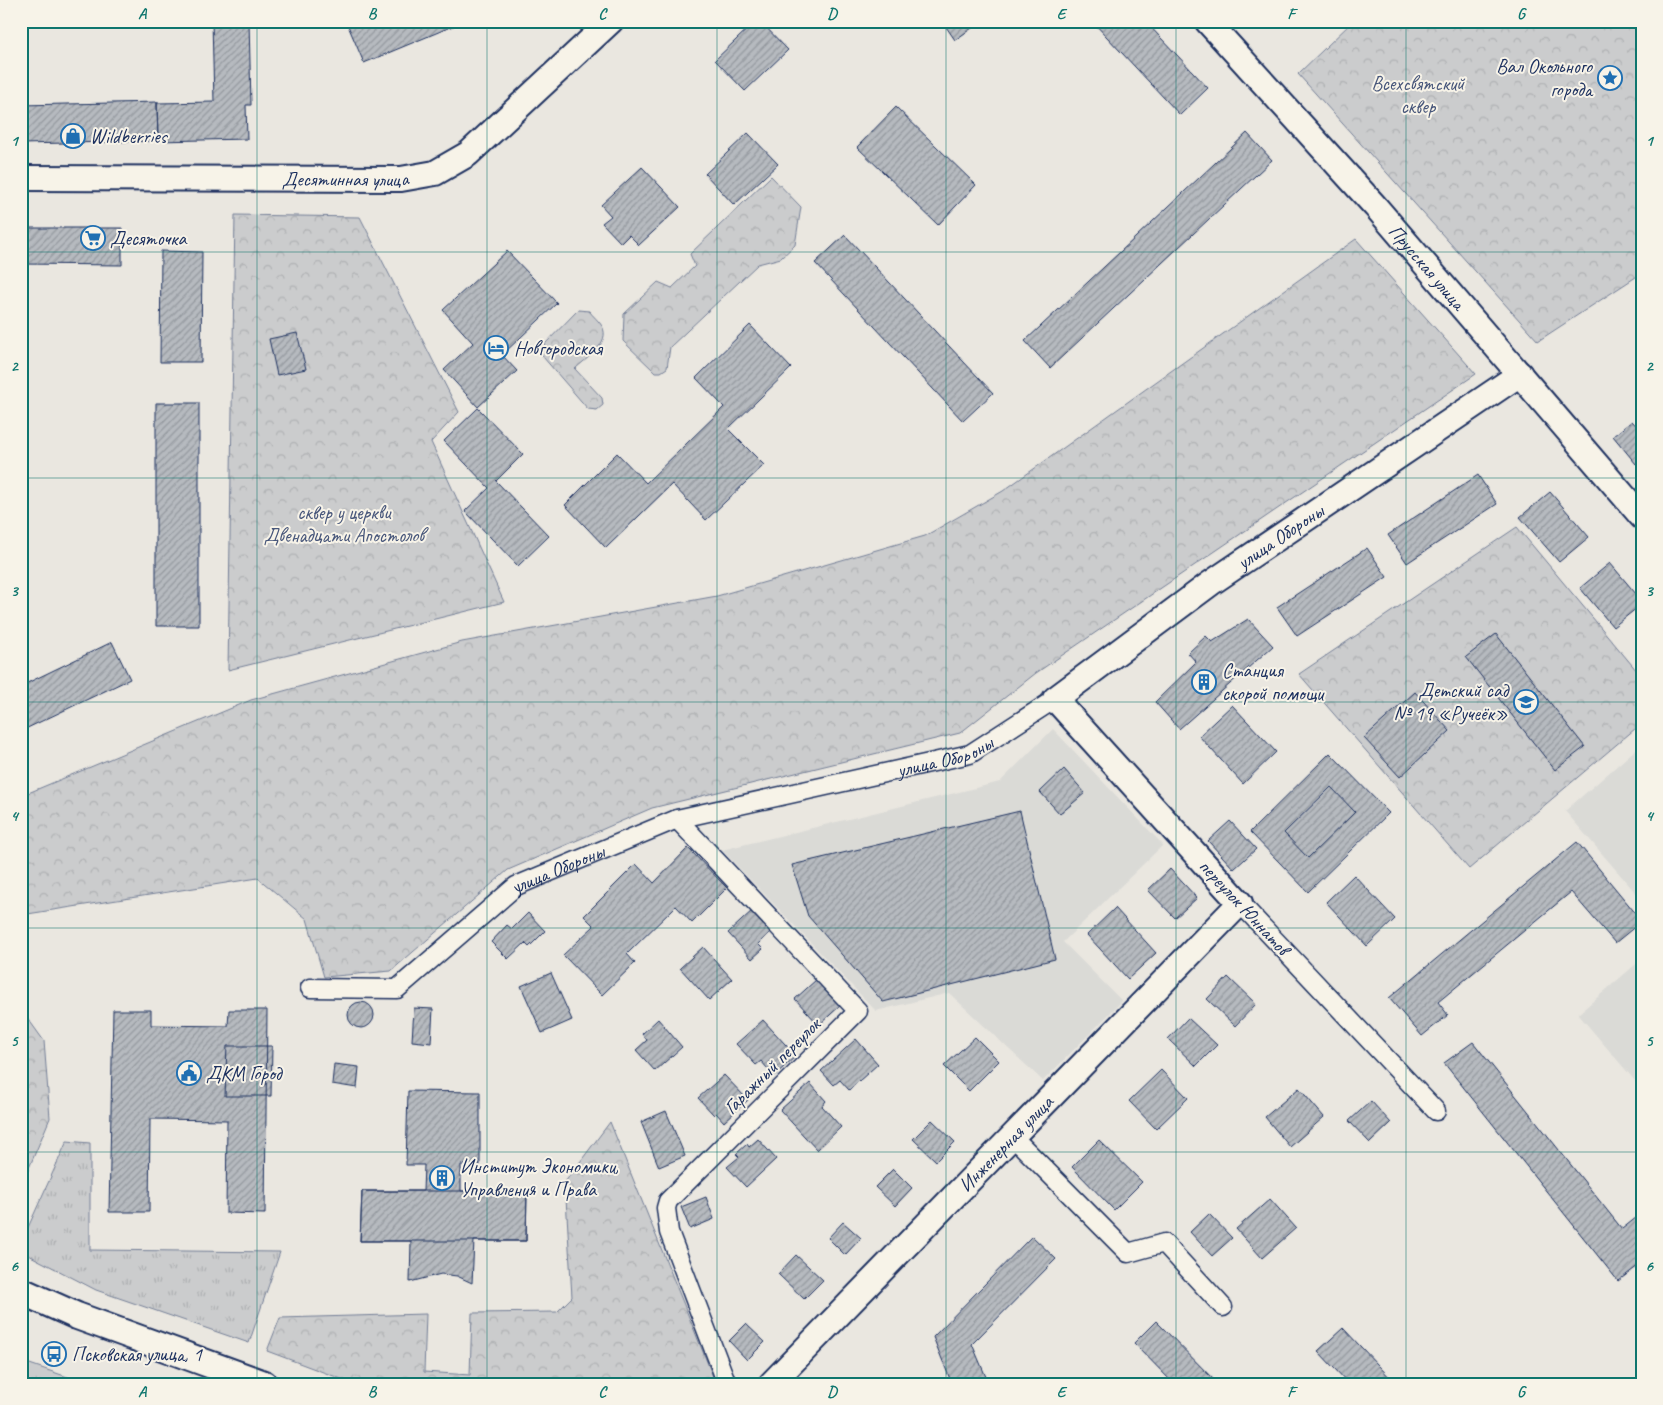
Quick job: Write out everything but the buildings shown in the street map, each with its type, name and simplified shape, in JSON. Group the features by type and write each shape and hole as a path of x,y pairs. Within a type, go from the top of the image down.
{"main road":[{"path":"21,1290 77,1316 264,1384"}],"street":[{"name":"Десятинная улица","path":"21,178 400,178 435,173 468,154 611,21"},
{"name":"Прусская улица","path":"1207,21 1375,206 1642,517"},
{"name":"улица Обороны","path":"310,988 397,989 516,886 677,819 970,754 1055,699 1211,583 1520,374"},
{"name":"переулок Юннатов","path":"1055,699 1240,903 1436,1111"},
{"name":"Гаражный переулок","path":"677,819 858,1011 668,1201 666,1208 669,1232 727,1384"},
{"name":"Инженерная улица","path":"772,1384 1240,903"},
{"path":"1012,1136 1128,1253 1164,1243 1223,1307"}],"shaded area":[{"path":"1053,729 1163,845 1063,942 1122,1001 1043,1081 949,993 876,1011 722,850 1000,782"},
{"path":"1642,744 1642,900 1565,811"},
{"path":"1642,959 1642,1089 1578,1014"}],"green space":[{"name":"Всехсвятский сквер","path":"1353,21 1642,21 1642,273 1538,341 1298,74"},
{"path":"771,176 801,207 795,245 781,258 758,264 670,347 667,368 661,372 655,372 623,341 624,314 658,282 672,288 695,266 690,254"},
{"name":"сквер у церкви Двенадцати Апостолов","path":"235,215 360,217 459,412 431,442 504,602 228,670"},
{"path":"1356,239 1476,374 1036,673 960,733 652,808 508,870 391,971 324,977 307,919 258,878 21,915 21,796 251,700 462,642 717,596 925,536 1003,491"},
{"path":"578,310 589,311 601,324 604,332 603,338 596,350 575,369 602,398 603,405 597,410 588,409 543,357 541,352 543,346"},
{"path":"1517,527 1642,677 1642,723 1469,869 1299,674"},
{"path":"21,1009 44,1041 50,1118 21,1187"},
{"path":"610,1122 716,1384 355,1384 267,1351 280,1318 426,1314 424,1372 470,1375 472,1313 557,1312 572,1297 565,1182"},
{"path":"67,1141 90,1143 90,1250 280,1252 249,1343 96,1290 21,1251 21,1243"},
{"path":"21,1361 88,1384 21,1384"}],"place":[{"name":"Вал Окольного города","path":"1610,78"},
{"name":"Wildberries","path":"73,136"},
{"name":"Десяточка","path":"93,238"},
{"name":"Новгородская","path":"496,348"},
{"name":"Станция скорой помощи","path":"1204,682"},
{"name":"Детский сад № 19 «Ручеёк»","path":"1526,702"},
{"name":"ДКМ Город","path":"189,1073"},
{"name":"Институт Экономики, Управления и Права","path":"442,1178"},
{"name":"Псковская улица, 1","path":"54,1354"}]}
